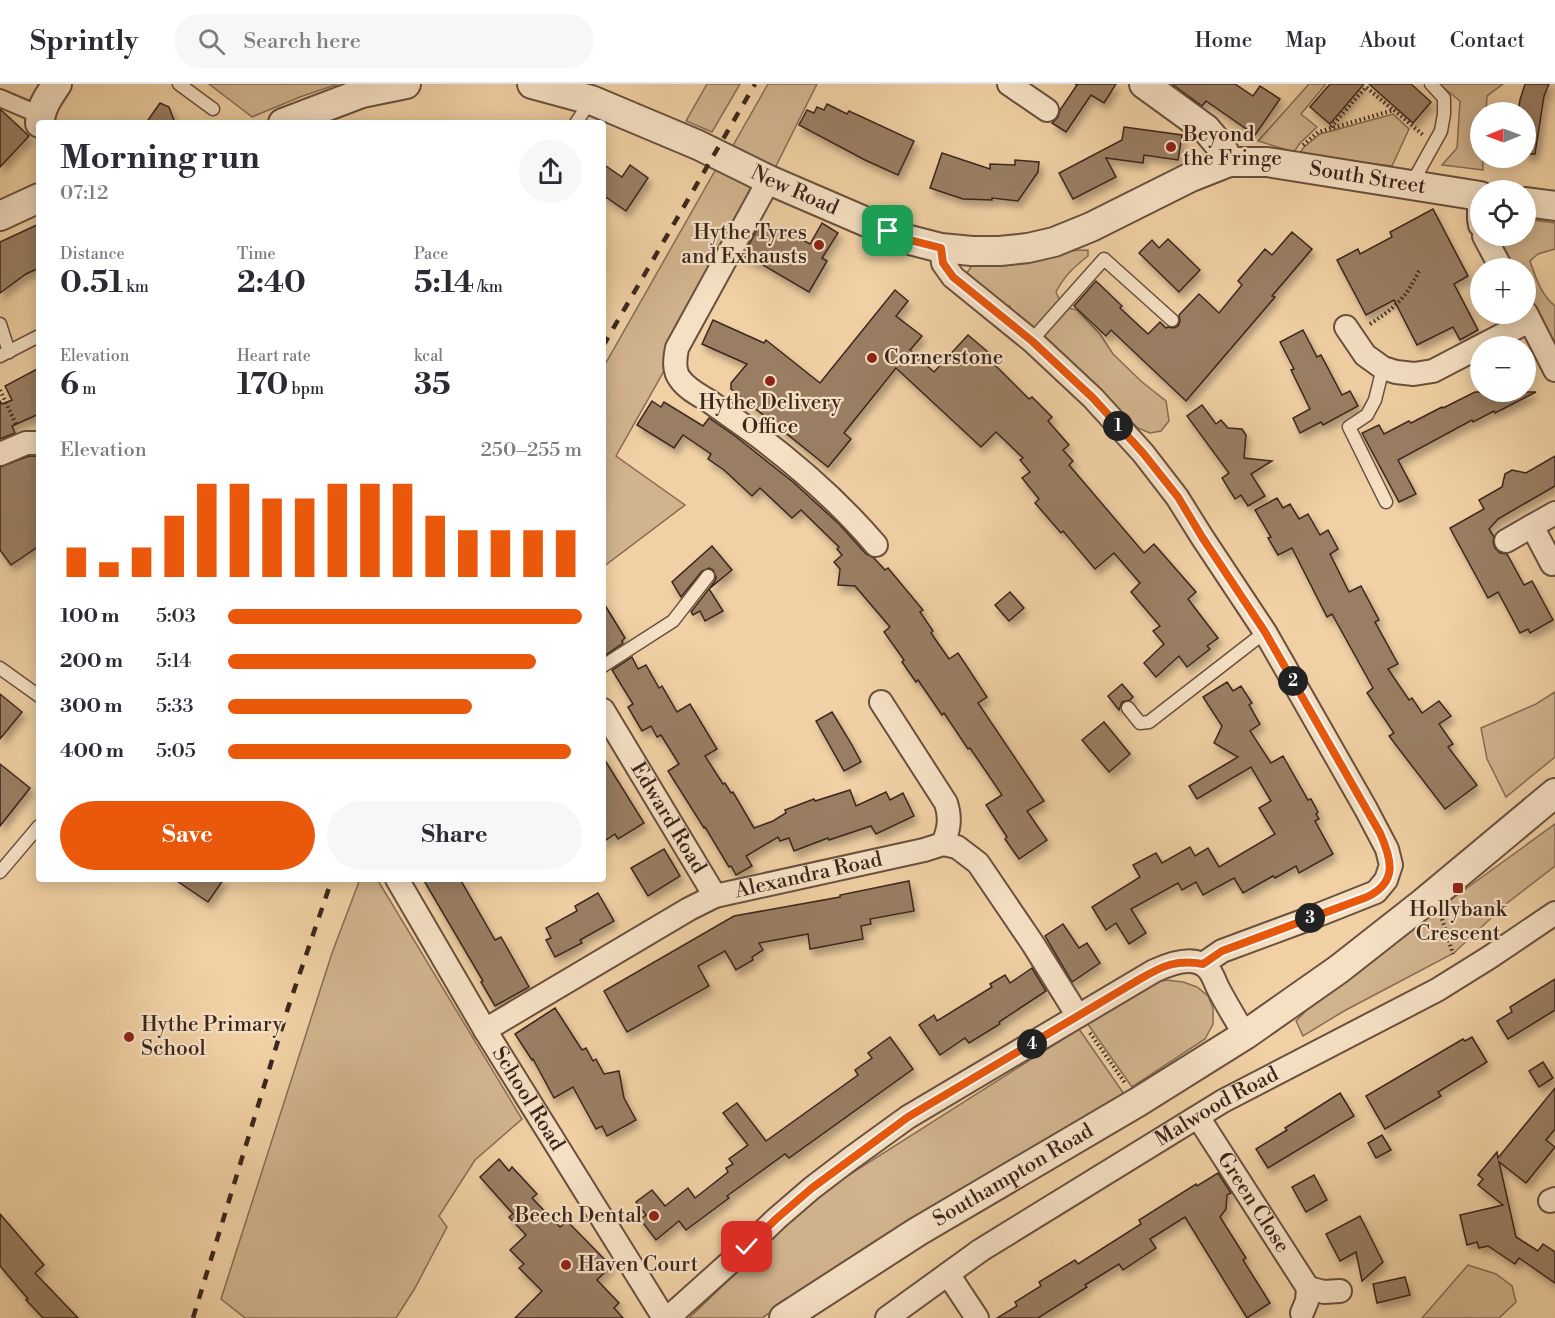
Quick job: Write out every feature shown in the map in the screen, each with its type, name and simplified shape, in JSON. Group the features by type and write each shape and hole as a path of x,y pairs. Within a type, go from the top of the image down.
{"street":[{"path":"291,120 362,93 406,84"},
{"name":"New Road","path":"538,84 584,111 698,145 769,180 906,239 941,248 1000,251 1054,242 1091,227 1191,177 1229,162"},
{"path":"1009,84 1047,110"},
{"path":"1144,84 1206,129 1222,148 1229,162"},
{"path":"0,98 40,119 58,88"},
{"name":"South Street","path":"1229,162 1267,162 1470,194"},
{"path":"769,180 677,348 675,357 678,376 693,391 747,427 781,454 859,525 876,544"},
{"path":"0,216 36,199"},
{"path":"1536,203 1555,206"},
{"path":"941,248 943,263 953,277 1031,341 1093,398 1143,453 1178,497 1265,632 1387,849 1391,866 1386,880 1376,892 1222,951 1203,964"},
{"path":"1348,332 1365,355 1383,368 1414,374 1433,371 1515,324"},
{"path":"1531,324 1555,370"},
{"path":"0,454 32,443"},
{"path":"1506,541 1555,513"},
{"path":"1532,526 1552,564"},
{"path":"881,702 946,803 950,815 949,830 943,844 957,847 978,863 1078,1016"},
{"name":"Edward Road","path":"606,721 610,736 715,896"},
{"name":"Southampton Road","path":"784,1318 917,1232 1138,1102 1245,1035 1339,969 1424,903 1555,793"},
{"name":"Alexandra Road","path":"485,1030 689,909 715,896 943,844"},
{"name":"School Road","path":"399,882 485,1030 666,1318"},
{"name":"Malwood Road","path":"887,1318 981,1250 1046,1209 1246,1089 1445,986 1555,913"},
{"path":"666,1318 812,1188 908,1117 1140,979 1171,964 1189,962 1203,964 1210,971 1245,1035"},
{"name":"Green Close","path":"1198,1117 1308,1288"},
{"path":"948,1274 977,1318"},
{"path":"1302,1313 1307,1301 1308,1288 1324,1292 1340,1291"}],"lane":[{"path":"179,84 213,109"},
{"path":"1411,185 1441,131 1444,98 1431,84"},
{"path":"1031,341 1104,260 1172,320"},
{"path":"0,324 4,354 36,338"},
{"path":"1383,368 1375,400 1366,415 1349,427 1386,502"},
{"path":"606,664 673,621 708,576"},
{"path":"1128,708 1140,723 1149,723 1265,632"},
{"path":"0,668 36,694"},
{"path":"0,872 36,830"}],"path":[{"path":"1330,128 1366,87 1434,145"},
{"path":"1291,166 1301,147 1318,132 1394,110"},
{"path":"1348,332 1397,305 1409,291 1419,271"},
{"path":"0,390 32,443"},
{"path":"1078,1016 1138,1102"}],"shaded area":[{"path":"209,84 338,84 252,117"},
{"path":"707,84 740,84 712,132 686,121"},
{"path":"768,84 817,84 773,172 731,149"},
{"path":"1309,84 1326,84 1301,114 1317,127 1294,152 1258,141"},
{"path":"1439,84 1503,84 1487,96 1487,102 1470,102 1470,168 1483,168 1483,170 1442,165 1457,148 1460,101"},
{"path":"1393,114 1409,129 1392,166 1300,153 1320,134"},
{"path":"716,169 751,188 666,344 669,362 616,456 685,505 606,565 606,363"},
{"path":"1536,220 1555,223 1555,249 1538,254 1533,258 1507,258 1501,246 1536,246"},
{"path":"1088,250 1088,256 1069,272 1056,292 1063,307 1077,310 1100,334 1113,354 1166,401 1169,421 1161,431 1150,433 1138,428 1094,385 1010,313 1010,306 1003,305 966,274 973,264 1057,251"},
{"path":"1536,277 1550,302 1555,306 1555,349 1536,315"},
{"path":"1555,692 1555,757 1506,797 1487,759 1481,728 1536,704"},
{"path":"1555,824 1555,866 1506,904 1454,953 1344,1011 1303,1036 1296,1021 1325,991"},
{"path":"359,882 379,882 522,1119 475,1160 439,1216 447,1227 415,1288 396,1318 245,1318 221,1299 332,953"},
{"path":"1166,980 1197,987 1208,996 1213,1008 1213,1024 1205,1039 1132,1087 1087,1023 1157,982"},
{"path":"1079,1029 1124,1094 866,1247 762,1318 689,1318 800,1212 833,1185"},
{"path":"1468,1265 1496,1274 1512,1286 1516,1302 1499,1318 1422,1318"}],"building":[{"path":"1075,84 1116,84 1104,103 1091,95 1066,132 1052,123 1077,85"},
{"path":"1172,84 1235,84 1253,96 1260,86 1280,99 1255,135 1206,101 1202,106"},
{"path":"1330,84 1364,84 1330,124 1310,107"},
{"path":"1369,84 1411,84 1431,102 1413,123"},
{"path":"1525,84 1549,84 1544,96 1536,148 1536,102 1520,102"},
{"path":"160,103 169,107 174,120 148,120"},
{"path":"827,104 847,114 849,111 914,141 898,175 799,125 807,110 814,113 817,107 824,110"},
{"path":"0,109 29,136 0,167"},
{"path":"1124,127 1182,135 1178,160 1144,155 1143,163 1106,158 1116,177 1073,199 1059,173 1122,140"},
{"path":"942,153 990,169 990,164 1015,165 1015,160 1039,162 1038,172 1018,201 992,198 992,200 963,199 930,188"},
{"path":"630,165 648,178 626,211 606,197 606,166 622,177"},
{"path":"1433,209 1468,276 1454,284 1470,315 1470,324 1475,324 1478,330 1460,340 1453,327 1417,345 1394,300 1366,315 1337,260 1358,249 1360,254 1392,237 1390,232"},
{"path":"761,222 782,233 784,230 810,244 822,223 838,233 822,258 827,261 809,292 758,262 757,264 743,256"},
{"path":"36,225 36,269 0,293 0,242"},
{"path":"1292,232 1312,249 1272,296 1275,297 1186,401 1111,330 1106,336 1074,306 1096,281 1148,334 1160,322 1166,328 1178,326 1179,315 1199,294 1219,313 1242,285 1238,281 1265,249 1272,255"},
{"path":"1168,239 1200,270 1179,292 1139,253 1152,240 1159,248"},
{"path":"895,290 908,301 896,316 922,336 910,350 934,372 968,335 988,352 985,355 1029,399 1032,397 1052,417 1048,421 1069,445 1063,450 1073,461 1069,465 1144,553 1154,544 1196,592 1188,599 1218,638 1207,646 1210,649 1187,667 1179,656 1156,677 1144,663 1164,644 1153,631 1160,626 1131,592 1140,583 1114,553 1095,569 1063,531 1061,533 1035,503 1039,499 1022,478 1030,472 1020,460 1023,458 996,432 981,447 896,368 844,433 851,439 828,467 731,389 731,383 747,364 702,344 713,320 764,343 766,340 820,383"},
{"path":"1303,330 1317,357 1321,355 1342,395 1350,391 1358,406 1323,425 1321,422 1300,433 1293,418 1310,409 1280,342"},
{"path":"36,370 36,415 12,426 15,433 0,439 0,401 2,404 12,400 5,386"},
{"path":"1470,394 1470,402 1516,402 1473,422 1472,420 1398,460 1416,494 1399,502 1362,433 1379,425 1384,434 1409,421 1411,423"},
{"path":"652,401 661,407 664,402 703,426 709,418 735,436 793,482 839,524 866,554 874,558 885,570 888,568 923,610 920,612 933,631 931,633 949,659 958,653 987,697 978,703 1044,801 1027,811 1047,840 1019,859 986,805 1002,795 944,713 942,715 918,680 916,682 902,662 904,660 884,632 890,627 855,586 838,585 840,569 834,562 842,555 837,549 839,547 801,510 792,518 760,488 752,496 724,470 708,459 711,454 683,435 674,448 637,425"},
{"path":"1202,405 1216,424 1221,420 1228,428 1242,429 1246,435 1244,458 1272,461 1251,474 1265,496 1248,506 1241,495 1235,499 1222,478 1229,473 1187,416"},
{"path":"29,456 36,456 36,548 11,565 0,550 0,467"},
{"path":"1555,456 1555,486 1498,519 1489,529 1494,537 1495,548 1500,553 1507,554 1524,585 1532,581 1553,620 1530,633 1528,629 1520,633 1498,592 1488,598 1450,528 1484,509 1479,500 1502,487 1505,474 1512,470 1526,473"},
{"path":"1277,498 1283,508 1290,504 1299,519 1308,514 1320,535 1328,530 1338,549 1330,554 1349,592 1361,586 1379,620 1375,622 1398,664 1388,669 1409,700 1412,698 1422,713 1439,701 1451,716 1439,724 1453,744 1448,747 1477,785 1445,809 1389,736 1394,733 1367,693 1373,688 1332,614 1327,617 1292,548 1278,555 1268,538 1271,537 1255,510"},
{"path":"712,546 732,570 709,589 723,611 705,621 700,611 693,615 691,612 715,581 713,570 709,568 702,571 681,597 672,582"},
{"path":"1010,592 1024,608 1009,621 995,605"},
{"path":"606,607 625,638 623,643 606,655"},
{"path":"632,657 638,669 646,665 659,688 662,686 677,712 690,704 717,749 705,756 723,784 725,783 731,793 733,792 754,828 773,821 786,813 785,810 814,799 815,801 850,790 856,806 886,792 890,800 903,793 914,816 876,834 871,826 829,840 828,838 794,851 789,838 780,841 778,837 746,856 752,866 736,875 668,771 679,764 661,735 657,737 651,726 642,731 628,707 633,704 612,670"},
{"path":"1227,682 1233,691 1241,686 1252,703 1249,705 1260,724 1250,731 1271,763 1283,756 1308,800 1311,799 1318,812 1316,814 1319,819 1315,821 1333,854 1299,873 1296,866 1243,893 1234,878 1203,895 1196,882 1182,890 1178,883 1131,909 1146,933 1129,944 1116,923 1106,930 1092,907 1140,877 1133,865 1156,853 1162,863 1190,847 1195,856 1208,848 1219,867 1275,834 1259,808 1271,801 1251,767 1197,799 1189,786 1238,757 1214,743 1222,726 1203,697"},
{"path":"1122,684 1133,697 1122,702 1119,710 1108,696"},
{"path":"0,694 22,712 0,739"},
{"path":"832,712 861,762 844,771 816,721"},
{"path":"1104,722 1130,754 1109,772 1082,740"},
{"path":"606,762 644,823 618,839 615,834 606,840"},
{"path":"0,764 30,788 0,826"},
{"path":"664,849 680,876 648,896 631,868"},
{"path":"909,881 914,911 870,919 871,924 861,926 863,939 810,949 808,934 759,943 763,950 752,957 753,960 736,970 725,951 698,966 709,986 627,1032 604,991 734,916 840,897 840,895"},
{"path":"178,882 222,882 208,902"},
{"path":"425,882 462,882 495,940 501,937 529,987 495,1006 481,982 483,981"},
{"path":"598,893 614,921 580,940 582,943 555,957 546,940 551,938 546,928 577,911 575,906"},
{"path":"1063,924 1079,948 1087,943 1100,963 1072,982 1045,936"},
{"path":"1032,968 1046,991 969,1043 965,1038 940,1055 919,1025 934,1015 937,1021 992,987 990,984 1005,975 1010,983"},
{"path":"1555,979 1555,1010 1508,1039 1497,1021 1512,1012 1510,1007"},
{"path":"555,1008 582,1050 586,1048 593,1061 596,1059 604,1074 619,1071 624,1098 636,1120 607,1136 602,1126 596,1129 573,1087 554,1098 533,1059 515,1034"},
{"path":"890,1037 913,1069 789,1158 785,1154 727,1196 729,1198 686,1230 679,1221 656,1240 640,1219 646,1215 636,1202 652,1190 665,1206 688,1188 695,1198 728,1172 726,1168 733,1164 729,1159 748,1145 723,1113 737,1103 766,1141 858,1075 855,1070 872,1058 868,1053"},
{"path":"1472,1037 1487,1062 1438,1092 1441,1096 1385,1129 1366,1096 1463,1039 1465,1041"},
{"path":"1543,1062 1553,1078 1539,1087 1529,1071"},
{"path":"1555,1088 1555,1129 1546,1140 1555,1147 1526,1183 1499,1162 1516,1237 1538,1251 1543,1244 1555,1252 1555,1283 1519,1258 1515,1264 1488,1246 1479,1248 1477,1242 1467,1245 1460,1215 1503,1205 1478,1185 1483,1179 1478,1175 1497,1152 1498,1158"},
{"path":"1340,1093 1354,1116 1268,1168 1256,1149"},
{"path":"1382,1135 1391,1150 1376,1158 1368,1143"},
{"name":"Haven Court","path":"499,1159 509,1171 512,1167 537,1194 532,1198 560,1227 567,1221 611,1266 597,1280 619,1303 614,1308 623,1318 515,1318 542,1291 519,1268 524,1264 510,1250 526,1235 509,1217 513,1214 480,1177"},
{"path":"1218,1173 1231,1193 1227,1195 1226,1209 1220,1217 1246,1258 1243,1260 1270,1303 1247,1318 1185,1217 1150,1239 1156,1248 1123,1270 1119,1264 1038,1318 997,1318 1017,1306 1015,1302 1041,1286 1039,1282 1075,1260 1078,1264 1141,1224 1139,1220"},
{"path":"1314,1175 1327,1200 1306,1212 1292,1187"},
{"path":"0,1214 44,1265 35,1273 78,1318 43,1318 0,1266"},
{"path":"1360,1216 1383,1262 1362,1281 1356,1252 1340,1261 1326,1234"},
{"path":"1405,1277 1410,1295 1377,1303 1373,1284"}],"railway":[{"path":"606,341 755,84"},
{"path":"193,1318 288,1008 331,882"}],"place":[{"name":"Beyond the Fringe","path":"1171,147"},
{"name":"Hythe Tyres and Exhausts","path":"819,245"},
{"name":"Cornerstone","path":"872,358"},
{"name":"Hythe Delivery Office","path":"770,381"},
{"name":"Hollybank Crescent","path":"1458,888"},
{"name":"Hythe Primary School","path":"129,1037"},
{"name":"Beech Dental","path":"654,1216"},
{"name":"Haven Court","path":"566,1265"}],"route":[{"path":"747,1247 812,1188 908,1117 1140,979 1171,964 1189,962 1203,964 1222,951 1367,897 1376,892 1386,880 1391,866 1380,833 1265,632 1178,497 1143,453 1093,398 1032,341 953,277 943,263 941,248 906,239 888,231"}]}
